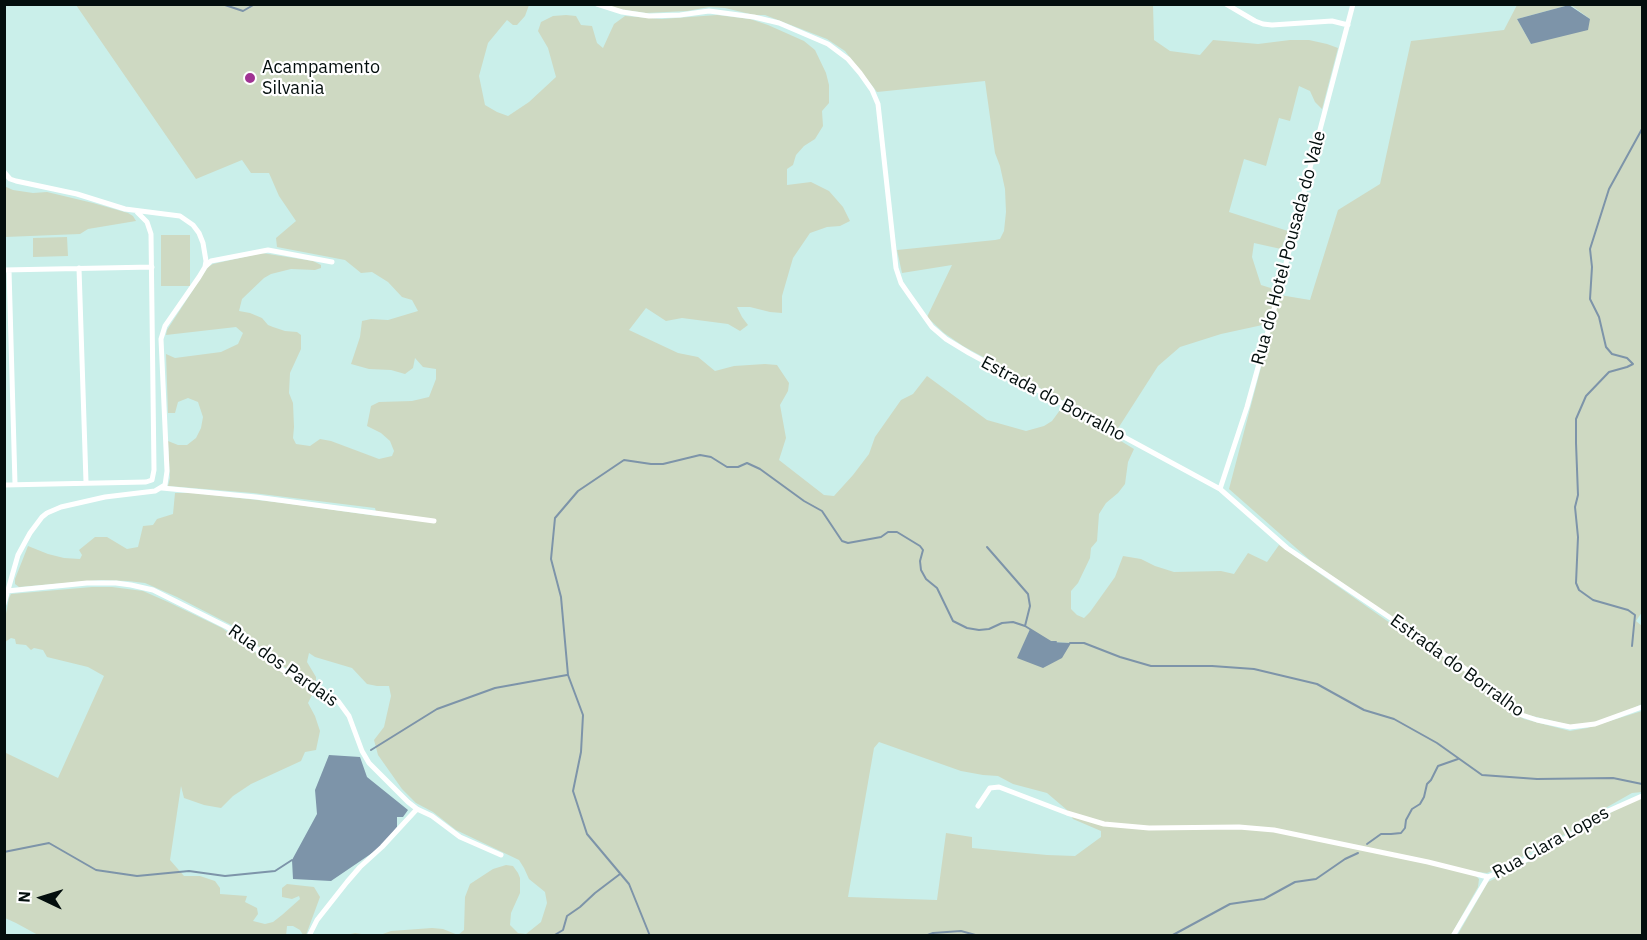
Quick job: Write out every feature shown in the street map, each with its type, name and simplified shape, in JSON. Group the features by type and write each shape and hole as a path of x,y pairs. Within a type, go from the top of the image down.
{"street":[{"name":"Estrada do Borralho","path":"597,4 622,12 649,16 709,11 754,17 779,23 828,44 848,59 872,90 878,104 896,268 901,283 932,327 946,339 1220,489 1287,548 1463,667 1522,715 1570,728 1595,724 1642,707"},
{"path":"1226,4 1263,24 1332,21 1348,25"},
{"name":"Rua do Hotel Pousada do Vale","path":"1220,489 1247,407 1275,306 1353,4"},
{"path":"4,172 10,179 16,181 62,190 136,212 175,215 186,220 199,233 206,255 205,267"},
{"path":"4,484 149,482 153,477 152,267 149,228 147,222 136,212"},
{"path":"162,488 165,485 167,471 161,339 165,326 205,267 212,261 268,250 332,262"},
{"path":"15,484 7,270 152,267"},
{"path":"79,268 86,482"},
{"path":"4,604 18,555 42,517 61,507 105,497 162,488 256,497 434,521"},
{"name":"Rua dos Pardais","path":"8,591 87,583 131,585 153,590 227,627 284,671 338,701 349,716 362,751 369,762 397,793 460,837 501,855"},
{"path":"978,806 990,788 999,787 1067,813 1104,824 1274,830 1488,877"},
{"name":"Rua Clara Lopes","path":"1453,936 1488,877 1540,853 1606,812 1642,796"},
{"path":"309,936 317,920 347,882 417,809"}],"green space":[{"path":"76,5 529,5 525,16 517,25 507,20 488,43 479,76 485,105 508,116 529,102 556,77 548,48 538,31 541,22 553,16 576,16 581,25 592,26 597,43 603,48 614,24 625,16 662,19 717,15 750,19 768,25 804,41 815,50 829,85 829,103 822,111 823,126 815,139 804,146 796,155 793,165 787,169 787,185 811,182 829,191 843,207 850,221 840,226 827,227 810,233 793,258 782,296 782,313 737,307 748,325 740,331 728,324 682,318 666,321 646,308 629,330 678,353 698,357 715,371 734,366 777,365 789,383 788,391 780,405 786,438 779,460 824,495 834,496 853,475 869,454 875,437 901,400 913,394 927,376 987,420 1026,431 1052,421 1063,406 1134,449 1128,462 1125,484 1106,503 1099,514 1097,541 1091,548 1090,558 1078,583 1071,591 1071,609 1077,615 1084,618 1090,612 1115,577 1123,556 1141,559 1174,572 1221,571 1234,574 1248,553 1267,562 1279,545 1393,625 1463,670 1512,712 1524,719 1570,731 1642,711 1642,792 1632,793 1573,830 1510,863 1487,873 1478,872 1476,876 1479,879 1478,887 1451,935 458,935 464,930 465,897 470,884 493,869 506,865 513,866 520,878 520,893 511,913 510,925 518,933 526,934 541,922 547,903 545,892 529,879 519,860 456,830 433,812 416,803 402,789 378,755 374,740 384,727 391,696 389,686 367,684 352,668 315,657 309,653 307,662 316,677 316,685 272,660 245,632 145,583 101,580 19,587 15,584 28,546 64,558 80,559 82,555 79,550 95,537 107,537 127,549 138,547 143,526 153,525 157,519 173,514 175,493 195,493 284,503 377,516 375,508 253,493 168,486 170,478 168,441 178,445 187,445 196,438 203,417 198,402 188,398 178,402 175,413 168,413 166,354 175,358 221,352 238,344 243,333 236,327 166,335 208,267 213,264 262,253 313,261 321,265 321,268 315,270 291,269 271,274 242,299 239,311 262,318 273,327 301,335 301,349 290,373 289,393 293,403 293,438 296,444 310,446 320,439 379,459 392,456 394,451 390,441 367,426 371,406 379,402 412,401 429,397 436,379 436,369 423,367 415,358 413,368 405,374 351,364 360,337 362,321 388,320 418,311 412,300 402,297 388,282 372,272 361,273 345,260 277,247 276,238 296,221 279,196 269,173 251,173 242,160 196,179","holes":["1030,629 1051,642 1071,643 1018,658","879,742 961,771 998,776 1013,784 1047,793 1067,810 1073,819 1101,831 1101,837 1075,856 972,848 972,837 946,833 937,900 848,897 874,748"]},
{"path":"603,5 1153,5 1154,40 1170,51 1200,55 1213,40 1258,44 1309,40 1338,48 1322,109 1315,102 1310,91 1299,86 1290,121 1279,118 1266,166 1244,159 1229,212 1288,231 1281,249 1254,243 1252,257 1261,285 1277,290 1267,324 1221,334 1180,347 1158,366 1117,430 963,346 927,317 952,265 902,273 897,250 995,240 1000,239 1004,231 1005,189 995,153 985,81 877,92 845,51 827,39 765,15 709,7 687,11 646,13"},
{"path":"1517,5 1569,5 1517,19 1531,44 1590,19 1571,5 1642,5 1642,612 1636,621 1642,626 1642,704 1619,715 1578,727 1524,714 1476,676 1312,562 1229,489 1280,295 1310,300 1338,210 1380,184 1411,41 1504,30"},
{"path":"4,186 13,190 33,193 47,192 93,203 128,213 136,221 88,229 80,234 5,237"},
{"path":"161,235 190,235 190,286 161,286"},
{"path":"67,237 68,256 33,257 33,238"},
{"path":"92,587 143,591 168,602 222,628 282,672 314,691 308,703 320,731 316,750 305,752 301,761 251,784 233,796 221,808 184,798 181,786 170,860 184,876 200,876 215,881 220,888 220,894 247,896 245,902 257,908 258,914 253,921 265,924 273,922 300,899 299,896 292,899 282,897 282,888 287,884 314,887 320,897 306,935 293,926 287,926 286,936 38,935 5,918 4,752 58,778 104,676 88,667 47,657 43,650 34,648 31,650 26,645 16,644 15,639 11,638 5,642 5,619 9,598 11,594"},
{"path":"1642,798 1642,935 1457,936 1488,882 1552,850 1623,805"},
{"path":"443,929 458,935 380,935 391,931"}],"water":[{"path":"1569,5 1590,19 1588,30 1531,44 1517,19"},
{"path":"1030,629 1051,642 1071,643 1062,658 1043,668 1017,658"},
{"path":"329,755 360,757 367,777 408,810 403,817 397,817 397,827 381,847 331,881 293,879 292,860 317,814 315,790"}],"waterway":[{"path":"222,4 243,11 255,4"},
{"path":"1632,646 1635,615 1628,610 1593,600 1579,590 1576,583 1578,537 1575,507 1578,495 1576,419 1586,396 1609,372 1633,364 1627,358 1612,354 1606,347 1599,317 1590,299 1592,267 1590,249 1609,189 1642,129"},
{"path":"650,936 629,884 587,834 573,791 581,752 583,715 568,675 561,597 551,559 555,518 578,491 624,460 663,464 700,455 711,457 727,467 738,467 747,463 760,469 804,501 822,511 842,541 848,543 881,537 888,532 897,532 920,546 923,550 920,561 921,570 926,579 937,588 953,621 967,628 979,630 1013,622 1025,626 1051,642 1056,642"},
{"path":"987,547 1028,594 1030,606 1025,626"},
{"path":"1070,643 1084,643 1151,666 1254,669 1317,684 1364,710 1394,719 1437,743 1482,775 1537,779 1613,778 1642,784"},
{"path":"371,750 437,709 495,688 567,675"},
{"path":"1367,844 1381,834 1401,833 1412,809 1420,804 1424,797 1427,784 1438,766 1458,759"},
{"path":"4,852 49,843 96,870 137,876 189,871 225,876 275,871 292,860"},
{"path":"1171,936 1230,904 1264,899 1295,882 1316,879 1358,853"},
{"path":"553,936 563,930 567,916 620,874"},
{"path":"925,936 933,933 961,931 979,936"}],"place":[{"name":"Acampamento Silvania","path":"250,78"}]}
